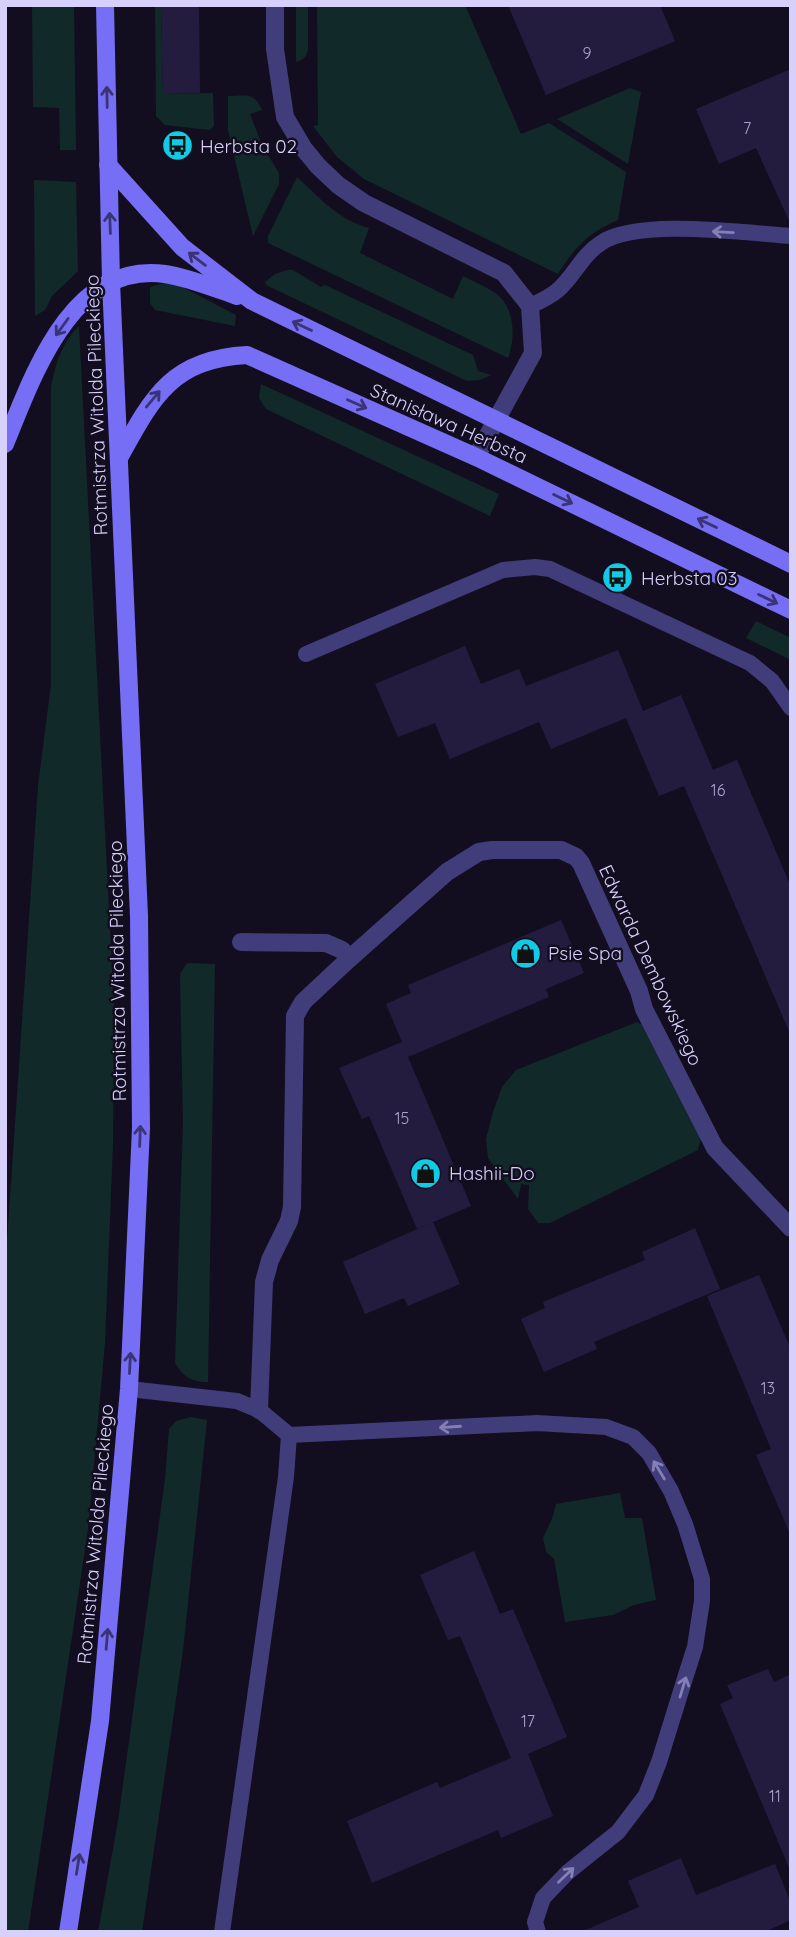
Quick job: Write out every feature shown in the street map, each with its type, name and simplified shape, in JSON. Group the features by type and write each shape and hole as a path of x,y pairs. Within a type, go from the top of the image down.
{"street":[{"name":"Rotmistrza Witolda Pileckiego","path":"68,1932 100,1721 129,1390 141,1128 139,916 111,282 105,5"},
{"path":"275,5 275,49 285,117 304,149 318,166 338,185 364,203 504,272 530,306 533,353 476,457"},
{"name":"Stanisława Herbsta","path":"108,165 182,247 252,301"},
{"name":"Stanisława Herbsta","path":"111,282 135,275 163,274 185,278 252,301 791,564"},
{"path":"5,444 41,360 54,338 86,297 111,282"},
{"name":"Stanisława Herbsta","path":"119,458 146,408 171,381 206,362 226,356 247,355 476,457 791,610"},
{"name":"Edwarda Dembowskiego","path":"259,1410 264,1282 270,1260 289,1221 292,1208 295,1016 303,1002 349,959 447,872 479,852 492,849 561,850 576,857 581,863 639,991 644,1009 715,1148 791,1228"},
{"path":"241,942 326,943 342,950 349,959"}],"lane":[{"path":"530,306 558,290 578,264 601,243 623,232 657,229 791,236"},
{"path":"306,654 503,570 535,567 550,569 750,663 772,681 791,708"},
{"path":"129,1390 237,1401 259,1410 289,1435 537,1423 606,1427 634,1437 649,1453 671,1490 702,1579 702,1601 695,1647 646,1795 618,1832 568,1872 543,1898 535,1922 538,1932"},
{"path":"222,1932 286,1478 289,1435"}],"green space":[{"path":"32,5 74,5 76,150 60,150 59,108 33,107"},
{"path":"155,5 161,5 163,94 213,93 214,126 210,130 165,125 156,116"},
{"path":"296,5 308,5 308,49 304,58 296,62"},
{"path":"317,5 465,5 521,134 549,123 626,172 618,220 583,242 558,274 364,179 337,157 313,126 318,125"},
{"path":"630,88 641,92 628,164 557,119"},
{"path":"228,96 249,96 259,104 262,110 250,114 262,145 279,173 279,184 253,236 228,130"},
{"path":"297,177 338,213 369,228 360,253 453,299 463,276 498,295 506,305 511,320 513,336 508,358 268,243 268,236"},
{"path":"34,180 76,182 78,271 52,296 45,310 35,316"},
{"path":"293,270 321,287 325,285 473,355 478,371 491,375 480,380 467,381 266,285 265,282 275,274"},
{"path":"175,283 236,315 235,326 155,310 150,303 150,287"},
{"path":"79,326 114,1007 113,1144 105,1343 88,1529 28,1932 5,1932 5,1271 38,786 51,684 51,387 60,354"},
{"path":"261,384 499,494 490,516 266,409 259,398"},
{"path":"756,621 791,638 791,660 746,638"},
{"path":"187,963 215,964 208,1382 188,1378 175,1363 183,1123 180,974"},
{"path":"637,1022 644,1026 702,1134 698,1150 550,1223 538,1223 528,1209 529,1185 521,1184 518,1199 488,1158 486,1139 502,1087 516,1070"},
{"path":"191,1417 207,1420 183,1651 142,1932 98,1932 118,1821 165,1479 169,1429 176,1421"},
{"path":"620,1493 625,1518 642,1518 656,1600 634,1605 613,1615 565,1622 554,1559 546,1552 543,1538 556,1504"}],"building":[{"path":"161,5 199,5 200,93 163,94"},
{"path":"508,5 660,5 675,41 546,95"},
{"path":"791,69 791,225 756,148 719,164 696,109"},
{"path":"465,646 481,684 519,669 526,686 618,650 643,711 681,695 713,770 737,760 791,887 791,1036 684,786 659,796 626,718 551,749 539,722 450,759 435,723 398,737 375,684"},
{"path":"561,920 584,973 546,989 549,997 408,1057 471,1206 417,1229 369,1116 362,1119 339,1068 402,1042 386,1004 411,993 408,985"},
{"path":"433,1222 460,1284 408,1306 404,1298 365,1314 343,1262"},
{"path":"695,1228 720,1289 594,1342 597,1349 544,1372 521,1319 545,1308 543,1302 645,1260 642,1252"},
{"path":"759,1275 791,1350 791,1536 756,1455 771,1449 707,1296"},
{"path":"474,1551 500,1614 513,1609 567,1737 528,1754 553,1816 501,1838 498,1830 372,1883 347,1821 437,1782 440,1788 511,1758 460,1636 448,1640 420,1575"},
{"path":"768,1669 774,1682 791,1674 790,1870 720,1704 733,1698 727,1685"},
{"path":"681,1858 696,1895 775,1864 791,1903 791,1920 764,1932 581,1932 639,1907 628,1881"}],"place":[{"name":"Herbsta 02","path":"177,146"},
{"name":"Herbsta 03","path":"618,578"},
{"name":"Psie Spa","path":"525,953"},
{"name":"Hashii-Do","path":"426,1173"}]}
